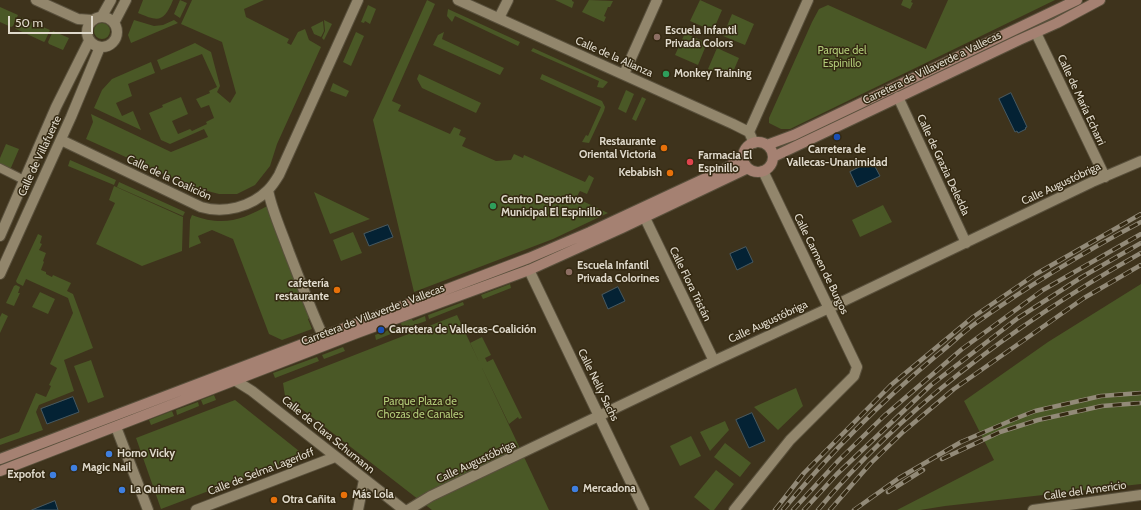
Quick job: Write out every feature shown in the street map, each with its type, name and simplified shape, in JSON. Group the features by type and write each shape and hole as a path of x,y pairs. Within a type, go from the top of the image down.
{"main road":[{"name":"Carretera de Villaverde a Vallecas","path":"767,145 794,135 1008,34 1076,0"},
{"name":"Carretera de Villaverde a Vallecas","path":"773,157 1058,23 1100,0"},
{"path":"761,142 767,145 772,150 773,157 770,166 763,171 756,172 748,168 743,158 746,148 754,143 761,142"},
{"name":"Carretera de Villaverde a Vallecas","path":"0,459 537,255 723,170 743,158"},
{"name":"Carretera de Villaverde a Vallecas","path":"0,471 357,333 529,270 645,218 748,168"}],"street":[{"path":"36,0 78,19 92,20 102,16 109,18 117,28 115,41 110,45 100,47 94,45 78,19"},
{"path":"102,16 111,0"},
{"path":"114,23 126,0"},
{"name":"Calle de la Coalición","path":"61,140 201,207 212,210 225,210 242,206 258,198 268,190 279,175 358,0"},
{"name":"Calle de la Alianza","path":"458,0 749,132"},
{"path":"499,18 508,0"},
{"path":"624,74 657,0"},
{"path":"754,143 749,132 808,0"},
{"path":"88,36 88,25 92,20"},
{"name":"Calle de María Echarri","path":"1036,33 1105,177"},
{"name":"Calle de Villafuerte","path":"0,236 88,36"},
{"name":"Calle de Villafuerte","path":"0,274 61,140 100,47"},
{"name":"Calle de Grazia Deledda","path":"898,97 966,243"},
{"name":"Calle Augustóbriga","path":"408,510 431,496 1141,160"},
{"path":"0,168 24,180"},
{"name":"Calle Carmen de Burgos","path":"734,510 790,440 854,376 857,367 763,171"},
{"path":"268,190 282,233 312,312 323,336"},
{"name":"Calle Flora Tristán","path":"645,218 714,361"},
{"name":"Calle Nelly Sachs","path":"529,270 644,510"},
{"name":"Calle de Clara Schumann","path":"236,380 404,510"},
{"path":"116,427 148,510"},
{"name":"Calle de Selma Lagerloff","path":"196,510 335,457"},
{"path":"358,510 364,480"},
{"name":"Calle del Americio","path":"1033,510 1141,495"}],"green space":[{"path":"143,0 173,0 167,13 156,19 138,13"},
{"path":"180,0 187,3 180,18 174,14"},
{"path":"192,0 264,0 244,9 246,17 289,39 287,43 291,45 298,32 305,29 309,40 321,47 277,144 270,166 255,185 237,194 219,194 192,187 86,139 93,122 91,114 171,152 208,137 204,129 170,144 161,140 149,113 163,107 162,105 181,97 188,114 172,121 178,134 190,129 192,131 207,124 206,122 214,118 209,105 201,108 196,99 210,93 209,91 217,87 202,54 161,70 157,60 195,43 211,52 220,86 217,92 230,103 236,93 222,42 181,24"},
{"name":"Centro Deportivo Municipal El Espinillo","path":"427,0 435,4 392,101 401,105 398,111 450,134 454,127 461,130 459,135 466,138 462,146 496,161 511,160 514,154 523,158 524,155 585,182 589,175 594,178 587,194 580,191 576,198 608,213 553,239 414,292 373,120"},
{"path":"555,0 572,0 574,2 572,8"},
{"path":"589,0 613,1 610,7 608,7 604,16 606,17 604,22 582,12"},
{"path":"700,0 722,10 713,31 690,21"},
{"path":"903,0 912,0 911,2 913,3 910,9 901,5"},
{"name":"Parque del Espinillo","path":"948,0 1055,0 790,129 781,129 769,123 769,118 819,9 828,5 926,49"},
{"path":"368,5 376,9 370,24 365,21 364,23 361,22"},
{"path":"0,7 18,15 13,26 11,27 0,22"},
{"path":"448,9 520,42 518,46 455,16 452,22 447,16"},
{"path":"732,14 754,24 745,45 723,36"},
{"path":"20,17 50,30 44,42 15,28"},
{"path":"134,20 154,26 163,25 174,20 178,23 131,43 128,35"},
{"path":"324,20 332,24 324,40 322,38 325,31"},
{"path":"323,21 324,31 321,37 314,34 311,27"},
{"path":"99,23 105,23 110,28 108,37 105,39 99,39 94,34 94,28"},
{"path":"53,31 69,38 63,50 49,44 48,42"},
{"path":"356,32 364,36 351,66 343,62"},
{"path":"444,32 442,39 504,68 500,75 433,45 438,35"},
{"path":"685,33 707,43 698,65 675,55"},
{"path":"533,48 608,82 603,88 597,87 599,81 531,51"},
{"path":"717,48 739,58 730,79 708,69"},
{"path":"151,62 155,73 128,84 132,96 116,103 122,116 133,111 141,130 94,108 102,90 112,79"},
{"path":"419,74 481,103 476,113 422,88 417,79"},
{"path":"542,74 602,101 605,107 604,111 589,143 582,142 586,135 588,136 601,107 540,79"},
{"path":"333,83 349,91 346,97 330,91"},
{"path":"626,90 634,94 626,113 618,109"},
{"path":"642,97 646,99 636,121 632,119"},
{"path":"6,144 19,149 10,170 0,166 0,158"},
{"path":"70,160 116,180 114,185 68,166"},
{"path":"119,182 185,212 183,216 117,187"},
{"path":"114,186 183,217 182,251 142,266 96,244 115,203 109,200"},
{"path":"314,192 370,219 330,234"},
{"path":"269,205 310,318 308,319 312,329 282,340 269,334 233,239 212,230 198,236 201,243 189,248 190,220 192,215 213,221 232,220 250,215"},
{"path":"883,205 892,222 860,237 852,220"},
{"path":"353,232 362,253 341,261 333,240"},
{"path":"38,234 42,236 40,243 42,244 39,250 46,253 41,270 52,277 53,275 71,283 67,291 73,294 93,348 64,360 74,391 39,405 36,412 43,430 0,445 0,439 19,432 36,393 46,397 51,386 49,385 57,368 50,364 73,313 68,298 26,279 23,286 16,281"},
{"path":"510,284 511,288 483,299 481,295"},
{"path":"1141,284 1141,484 920,510 897,510 994,460 964,401 1048,342"},
{"path":"16,285 20,287 18,293 20,293 14,306 6,303 14,286"},
{"path":"40,292 55,299 48,314 32,307"},
{"path":"463,302 464,305 429,319 428,315"},
{"path":"2,313 8,316 0,333 0,317"},
{"name":"Parque Plaza de Chozas de Canales","path":"457,315 549,510 432,510 285,396 283,383"},
{"path":"425,316 426,321 403,329 400,321 411,317 413,321"},
{"path":"397,327 398,331 376,340 375,335"},
{"path":"482,337 491,355 485,358 487,362 493,359 522,418 519,419 518,417 509,424 470,343"},
{"path":"343,347 345,351 324,359 322,355"},
{"path":"317,357 319,361 275,378 273,373"},
{"path":"91,360 104,397 88,403 74,366"},
{"path":"796,388 803,406 778,430 754,407"},
{"path":"214,395 216,400 203,405 201,400"},
{"path":"235,400 304,455 161,509 136,438"},
{"path":"198,402 199,406 177,415 176,410"},
{"path":"172,411 174,416 151,425 149,420"},
{"path":"725,421 729,430 710,451 700,432"},
{"path":"691,436 701,456 680,466 670,446"},
{"path":"725,443 751,463 740,477 714,457"},
{"path":"716,470 734,484 714,510 710,510 694,497"}],"water":[{"path":"1011,93 1027,127 1018,133 1017,131 1015,132 999,99"},
{"path":"872,161 880,176 857,187 850,172"},
{"path":"388,225 393,237 369,246 364,234"},
{"path":"746,247 753,262 737,270 730,254"},
{"path":"618,287 625,301 608,309 602,295"},
{"path":"73,397 79,412 47,424 41,409"},
{"path":"752,413 765,441 749,448 736,420"},
{"path":"55,501 58,510 32,510"}],"railway":[{"path":"775,510 804,473 891,385 973,317 1036,274 1141,214"},
{"path":"783,510 856,429 895,392 966,331 1016,296 1057,270 1098,245 1141,222"},
{"path":"793,510 839,460 884,416 962,349 1043,290 1141,234"},
{"path":"804,510 837,474 931,385 1018,318 1082,277 1141,243"},
{"path":"818,510 852,471 889,434 927,400 968,367 1009,336 1052,307 1141,253"},
{"path":"830,510 870,464 903,432 954,389 1084,298 1141,265"},
{"path":"854,510 899,478 961,442 1017,418 1035,411 1101,396 1141,393"},
{"path":"942,459 1000,432 1038,420 1102,406 1141,403"},
{"path":"888,492 923,470"}],"place":[{"name":"Escuela Infantil Privada Colors","path":"657,37"},
{"name":"Monkey Training","path":"666,74"},
{"name":"Carretera de Vallecas-Unanimidad","path":"837,137"},
{"name":"Restaurante Oriental Victoria","path":"664,148"},
{"name":"Farmacia El Espinillo","path":"690,162"},
{"name":"Kebabish","path":"670,173"},
{"name":"Centro Deportivo Municipal El Espinillo","path":"493,206"},
{"name":"Escuela Infantil Privada Colorines","path":"569,272"},
{"name":"cafetería restaurante","path":"337,290"},
{"name":"Carretera de Vallecas-Coalición","path":"381,330"},
{"name":"Horno Vicky","path":"109,454"},
{"name":"Magic Nail","path":"74,468"},
{"name":"Expofot","path":"53,475"},
{"name":"Mercadona","path":"575,489"},
{"name":"La Quimera","path":"122,490"},
{"name":"Más Lola","path":"344,495"},
{"name":"Otra Cañita","path":"274,500"}]}
